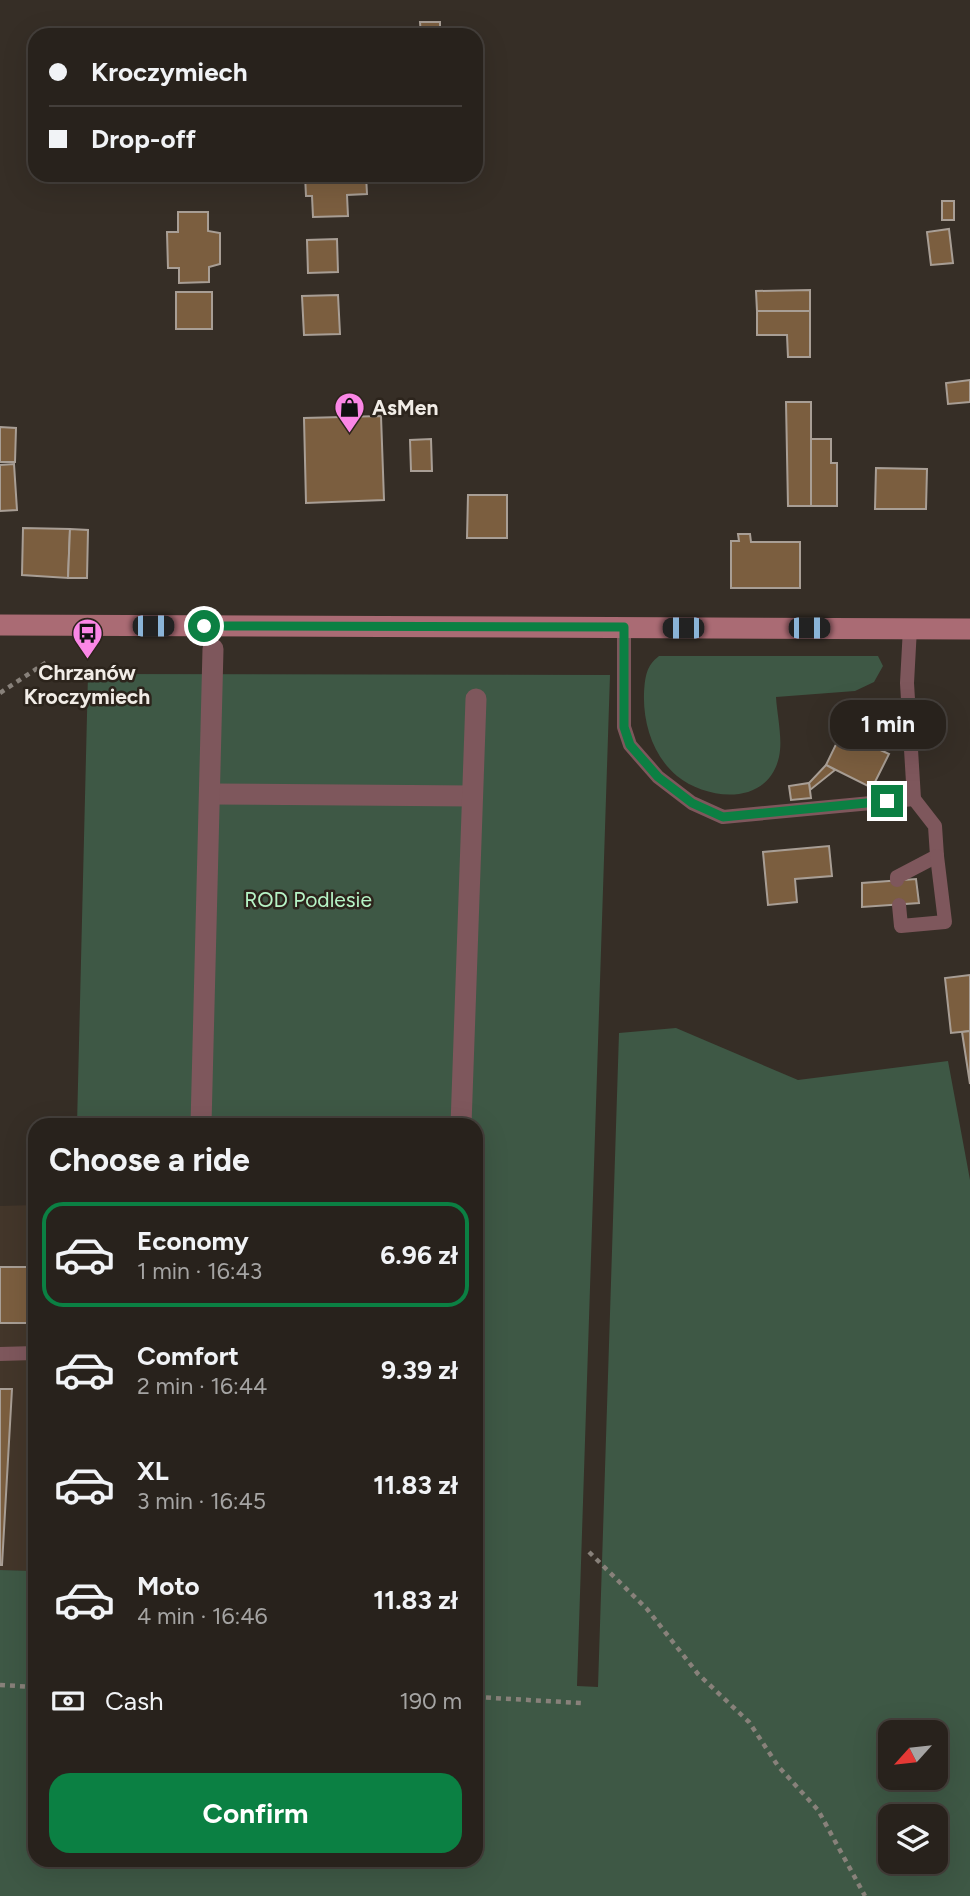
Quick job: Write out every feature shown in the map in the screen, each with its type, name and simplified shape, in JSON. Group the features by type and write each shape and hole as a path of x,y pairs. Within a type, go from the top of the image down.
{"main road":[{"path":"0,625 970,629"}],"street":[{"path":"201,1118 214,649"},
{"path":"461,1118 476,699"},
{"path":"209,794 472,796"}],"lane":[{"path":"624,627 624,727 637,757 692,803 723,817 914,799"},
{"path":"899,905 901,926 944,922 935,826 914,799 907,683 910,628"},
{"path":"897,880 897,877 937,856"},
{"path":"0,1354 28,1353"}],"path":[{"path":"0,693 50,660"},
{"path":"589,1552 647,1609 698,1674 749,1722 778,1766 818,1810 865,1896"},
{"path":"0,1685 28,1687"},
{"path":"483,1697 581,1703"}],"shaded area":[{"path":"28,1205 28,1571 0,1570 0,1206"}],"green space":[{"path":"659,656 878,656 883,666 874,682 855,691 776,697 780,750 773,773 763,784 750,791 720,794 704,790 677,776 662,759 651,738 645,716 645,682 651,664"},
{"name":"ROD Podlesie","path":"88,674 610,675 577,1686 598,1687 619,1033 676,1028 798,1080 948,1061 970,1180 970,1896 0,1896 0,1570 28,1571 28,1867 483,1867 483,1118 77,1118"}],"building":[{"path":"420,22 440,22 440,28 420,28"},
{"path":"305,182 366,182 367,194 347,195 348,216 313,217 312,196 306,196"},
{"path":"942,201 954,201 954,220 942,220"},
{"path":"178,212 208,212 208,231 220,233 220,264 209,267 209,282 179,283 179,268 168,268 167,232 178,232"},
{"path":"949,229 953,263 931,265 927,232"},
{"path":"337,239 338,272 308,273 307,240"},
{"path":"810,290 810,311 757,311 756,291"},
{"path":"176,292 212,292 212,329 176,329"},
{"path":"338,295 340,334 304,335 302,296"},
{"path":"757,311 810,311 810,357 788,357 787,335 757,335"},
{"path":"970,380 970,402 948,404 946,383"},
{"path":"786,402 811,402 811,506 788,506"},
{"path":"381,416 384,500 306,503 304,418"},
{"path":"0,427 16,428 15,462 0,462"},
{"path":"431,439 432,471 411,471 410,440"},
{"path":"811,439 831,439 831,463 837,463 837,506 811,506"},
{"path":"14,464 17,510 0,511 0,465"},
{"path":"876,468 927,469 926,509 875,509"},
{"path":"468,495 507,495 507,538 467,538"},
{"path":"23,528 70,529 68,578 22,575"},
{"path":"70,529 88,530 87,578 68,578"},
{"path":"738,534 750,534 751,542 800,542 800,588 731,588 731,541 739,541"},
{"path":"842,732 889,754 872,788 826,765"},
{"path":"826,765 835,770 810,790 809,783"},
{"path":"809,783 811,798 791,800 789,786"},
{"path":"829,846 832,876 795,879 797,902 768,905 763,852"},
{"path":"916,879 919,903 862,907 862,883"},
{"path":"970,975 970,1031 951,1033 945,978"},
{"path":"970,1031 970,1084 962,1032"},
{"path":"0,1267 28,1267 28,1323 0,1323"},
{"path":"0,1389 12,1389 2,1565 0,1565"}],"place":[{"name":"AsMen","path":"349,435"},
{"name":"Chrzanów Kroczymiech","path":"87,660"}],"route":[{"path":"204,626 624,627 624,727 630,745 637,757 658,777 692,803 723,817 887,801"}]}
